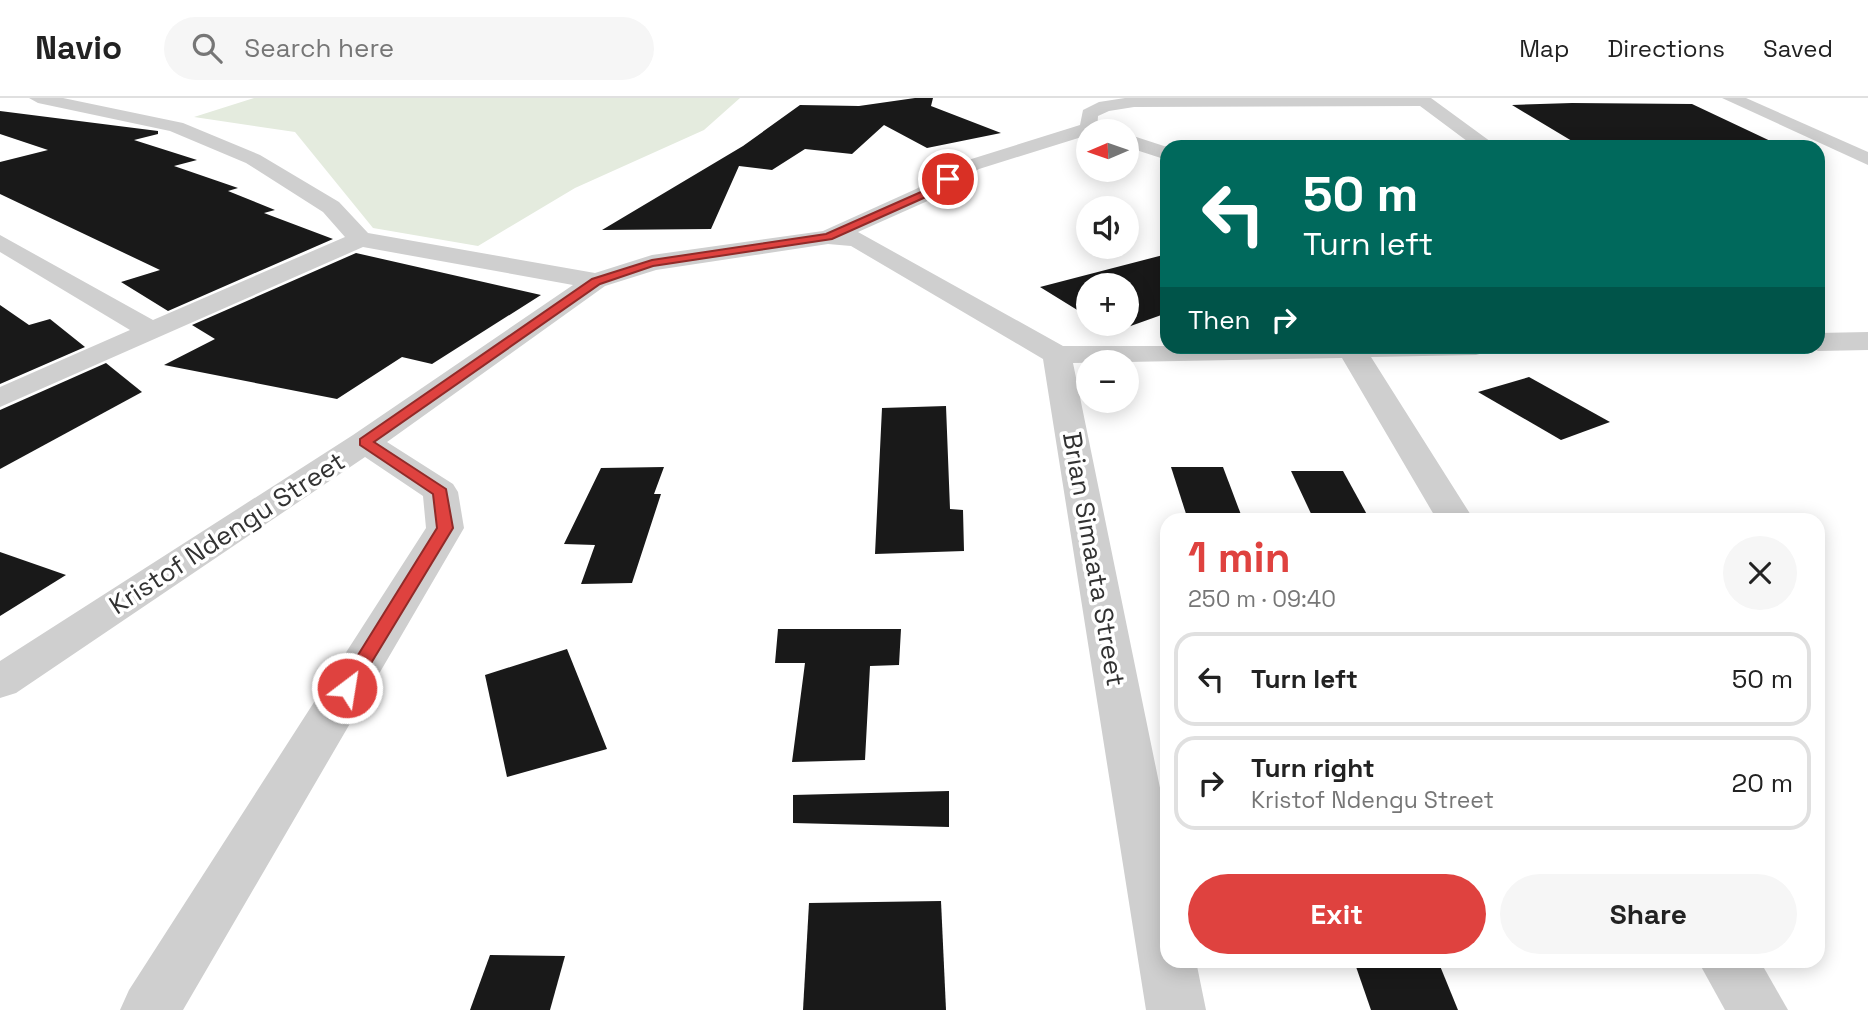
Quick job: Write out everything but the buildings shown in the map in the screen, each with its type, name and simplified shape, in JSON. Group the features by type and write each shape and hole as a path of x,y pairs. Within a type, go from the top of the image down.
{"street":[{"path":"38,98 176,127 253,159 331,207 360,239"},
{"path":"1092,119 1090,114 1105,106 1158,98"},
{"path":"1731,98 1868,159"},
{"path":"1133,102 1421,100 1478,140"},
{"path":"828,237 925,194 972,165 1076,135"},
{"path":"1139,144 1160,152"},
{"name":"Kristof Ndengu Street","path":"0,682 365,442 596,281 652,263 828,237 857,239 949,296 1057,355"},
{"path":"0,398 360,239 596,281"},
{"path":"7,253 151,331"},
{"path":"1825,342 1868,341"},
{"path":"1057,355 1160,353"},
{"path":"1355,354 1452,513"},
{"name":"Brian Simaata Street","path":"1057,355 1160,922"},
{"path":"150,1010 445,528 440,492 365,442"},
{"name":"Brian Simaata Street","path":"1168,968 1176,1010"},
{"path":"1731,968 1758,1010"}],"shaded area":[{"path":"254,98 740,98 704,130 575,188 478,246 373,228 295,132 194,117"}],"route":[{"path":"347,688 445,528 440,492 365,442 596,281 652,263 828,237 925,194 948,179"}]}
